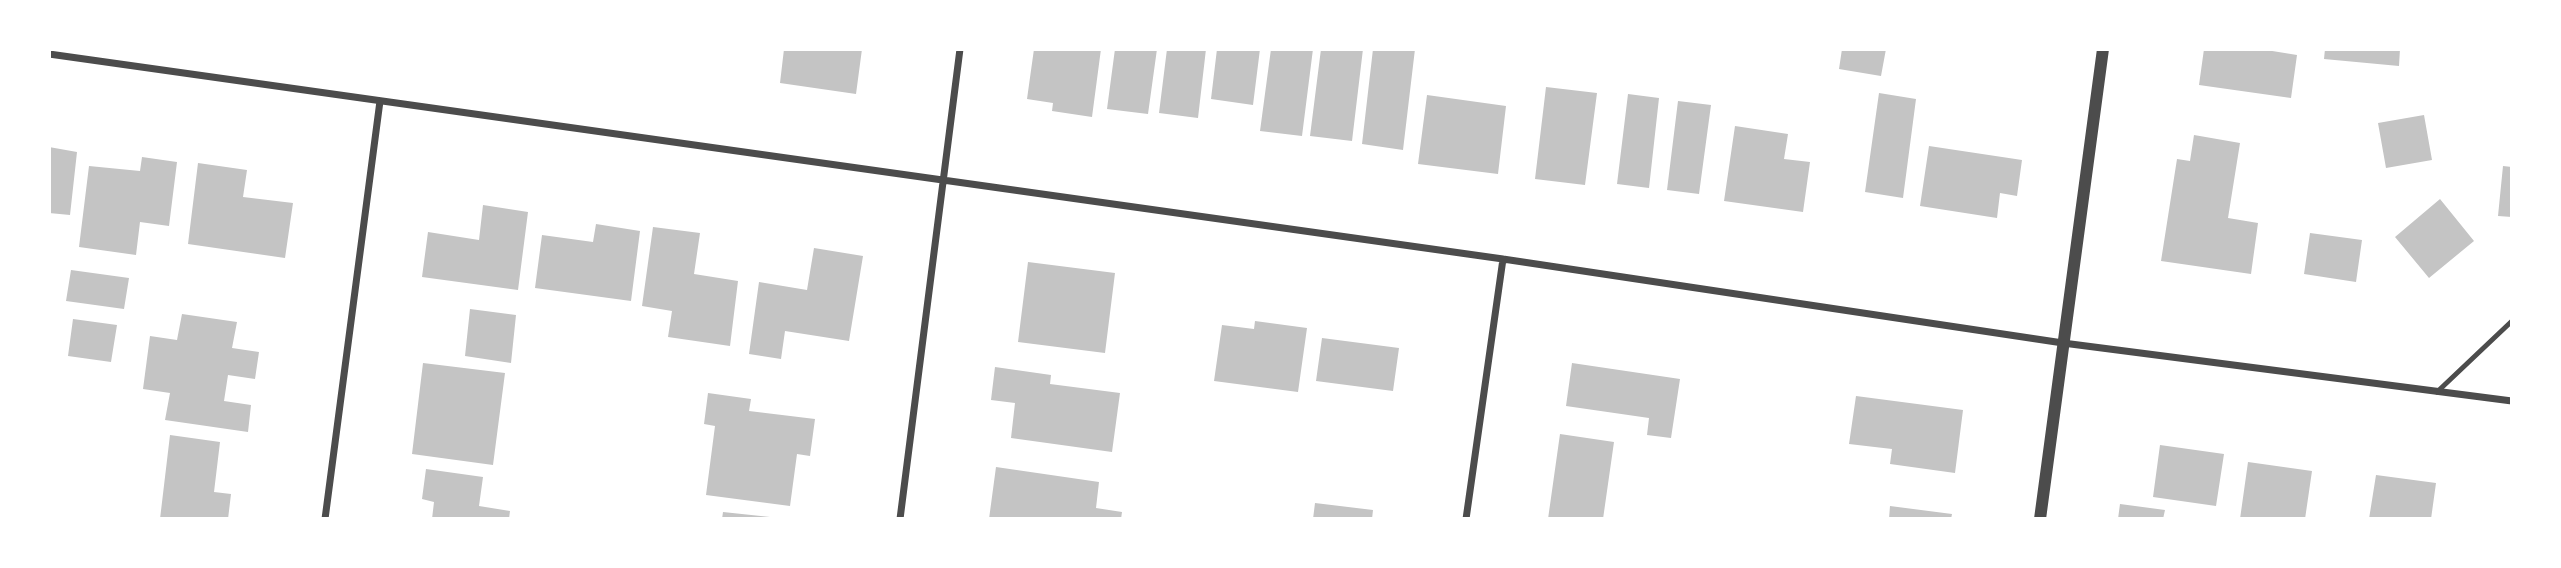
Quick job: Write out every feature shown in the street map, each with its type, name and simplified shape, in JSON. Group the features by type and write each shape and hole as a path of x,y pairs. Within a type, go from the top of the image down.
{"street":[{"path":"900,519 960,49"},
{"path":"2040,519 2103,49"},
{"path":"49,54 1503,259 2063,343 2512,401"},
{"path":"325,519 380,101"},
{"path":"1466,519 1503,259"}],"lane":[{"path":"2437,391 2512,321"}],"building":[{"path":"784,49 862,49 856,94 780,83"},
{"path":"1034,49 1101,49 1092,117 1052,111 1053,103 1027,99"},
{"path":"1115,49 1157,49 1148,114 1107,109"},
{"path":"1167,49 1206,49 1198,118 1159,113"},
{"path":"1217,49 1260,49 1253,105 1211,99"},
{"path":"1271,49 1313,49 1302,136 1260,131"},
{"path":"1321,49 1363,49 1352,141 1310,136"},
{"path":"1373,49 1415,49 1403,150 1362,144"},
{"path":"1842,49 1886,49 1881,76 1839,69"},
{"path":"2204,49 2260,49 2297,55 2291,98 2199,85"},
{"path":"2325,49 2400,49 2399,66 2324,59"},
{"path":"1546,87 1597,93 1585,185 1535,179"},
{"path":"1879,93 1916,99 1903,198 1865,192"},
{"path":"1628,94 1659,98 1649,188 1617,184"},
{"path":"1427,95 1506,106 1498,174 1418,164"},
{"path":"1678,101 1711,105 1699,194 1667,190"},
{"path":"2424,115 2432,160 2386,168 2378,123"},
{"path":"1735,126 1788,134 1784,159 1810,162 1803,212 1724,201"},
{"path":"2194,135 2240,143 2228,218 2258,223 2251,274 2161,261 2177,159 2190,161"},
{"path":"1929,146 2022,160 2017,196 2000,193 1997,218 1920,206"},
{"path":"49,147 77,152 70,215 49,213"},
{"path":"142,157 177,162 169,226 140,222 136,255 79,247 89,166 140,171"},
{"path":"198,163 247,170 243,197 293,203 285,258 188,244"},
{"path":"2503,166 2512,167 2512,217 2498,216"},
{"path":"2440,199 2474,241 2429,278 2395,237"},
{"path":"483,205 528,212 518,290 422,277 428,232 479,240"},
{"path":"596,224 640,231 631,301 535,288 542,235 593,242"},
{"path":"653,227 700,233 694,274 738,281 730,346 668,337 672,311 642,306"},
{"path":"2310,233 2362,240 2356,282 2304,274"},
{"path":"814,248 863,256 849,341 785,331 781,359 749,354 759,282 807,290"},
{"path":"1028,262 1115,273 1105,353 1018,342"},
{"path":"71,270 129,278 124,309 66,301"},
{"path":"470,309 516,315 511,363 465,356"},
{"path":"182,314 237,322 232,348 259,352 255,379 228,375 224,401 251,405 248,432 165,420 170,393 143,389 150,336 177,340"},
{"path":"73,319 117,325 111,362 68,356"},
{"path":"1255,321 1307,328 1298,392 1214,381 1222,325 1254,329"},
{"path":"1322,338 1399,348 1393,391 1316,381"},
{"path":"423,363 505,373 493,465 412,454"},
{"path":"1572,363 1680,379 1671,438 1647,435 1649,418 1566,406"},
{"path":"995,367 1051,375 1050,384 1120,393 1112,452 1011,438 1015,403 991,400"},
{"path":"708,393 751,399 749,411 815,419 810,456 797,454 790,506 706,495 715,426 704,424"},
{"path":"1856,396 1963,410 1955,473 1890,464 1892,449 1849,444"},
{"path":"1560,434 1614,442 1603,519 1548,519"},
{"path":"170,435 220,442 214,492 231,494 228,519 160,519"},
{"path":"2160,445 2224,454 2216,506 2153,497"},
{"path":"2248,462 2312,471 2305,519 2240,519"},
{"path":"996,467 1099,482 1096,508 1122,512 1121,519 989,519"},
{"path":"426,469 483,477 479,506 510,511 509,519 432,519 434,502 422,499"},
{"path":"2376,475 2436,483 2431,519 2369,519"},
{"path":"1315,503 1373,510 1372,519 1313,519"},
{"path":"2120,504 2165,510 2163,519 2118,519"},
{"path":"1890,506 1952,514 1951,519 1889,519"},
{"path":"723,512 770,517 770,519 722,519"}]}
